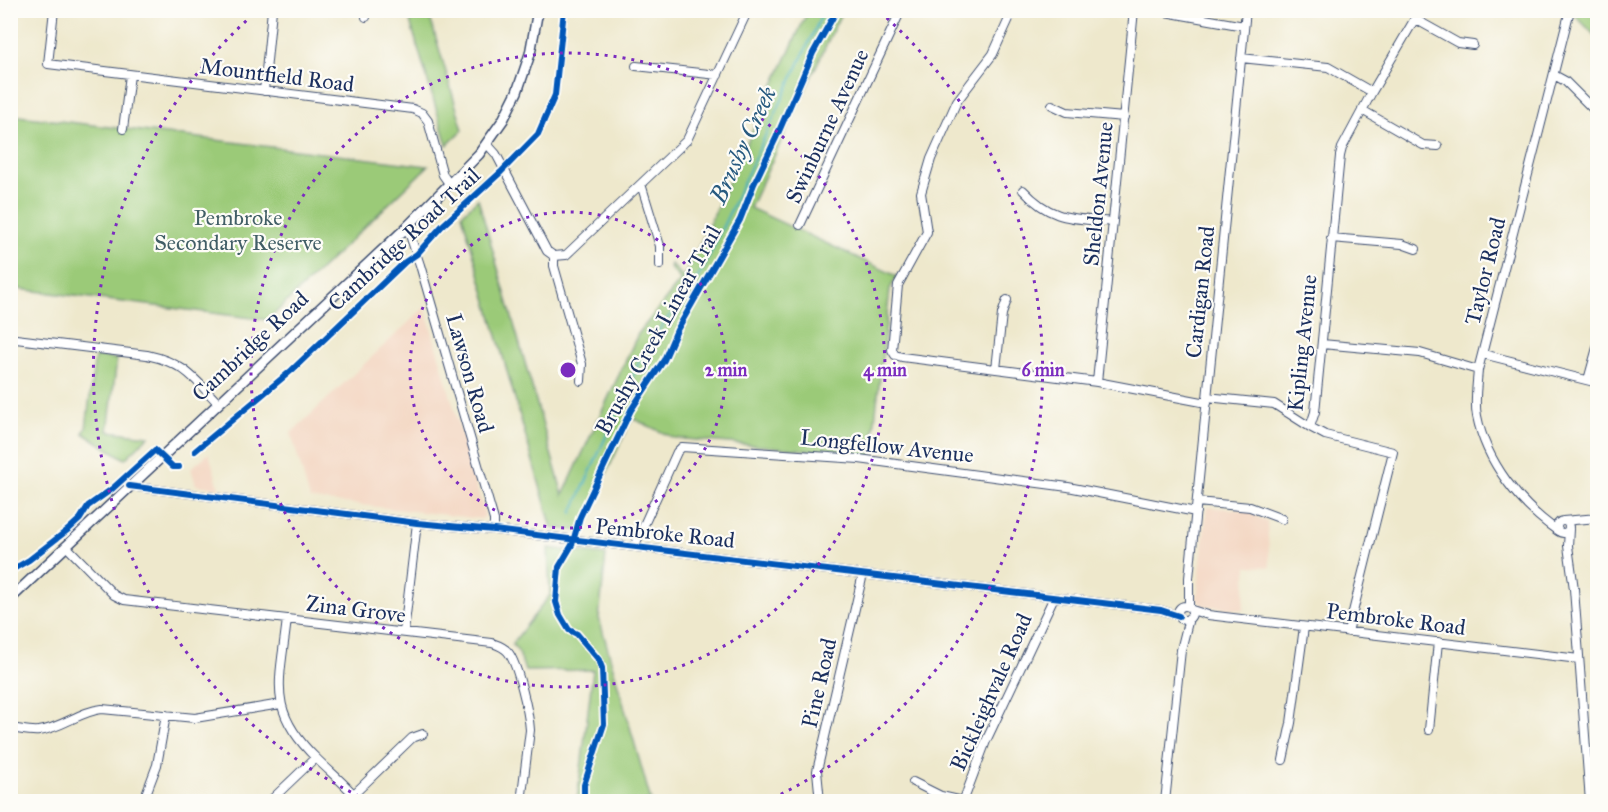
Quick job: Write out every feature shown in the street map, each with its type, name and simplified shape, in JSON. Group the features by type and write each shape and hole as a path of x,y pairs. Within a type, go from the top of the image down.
{"main road":[{"name":"Cambridge Road","path":"10,599 406,228 450,185 487,144 508,111 520,84 530,54 538,10"}],"street":[{"name":"Mountfield Road","path":"54,10 48,64 413,109 422,113 428,121 443,175 450,185"},
{"path":"264,91 272,10"},
{"path":"487,144 496,154 545,248 554,256 562,256 570,252 687,140 748,10"},
{"name":"Swinburne Avenue","path":"800,225 901,10"},
{"path":"1013,10 993,54 957,101 931,159 921,193 927,232 898,285 896,294 892,340 892,350 895,355 1097,382 1207,400 1274,404 1310,427"},
{"name":"Sheldon Avenue","path":"1097,382 1134,10"},
{"path":"1154,10 1244,26"},
{"name":"Cardigan Road","path":"1166,801 1246,10"},
{"name":"Kipling Avenue","path":"1348,632 1393,452 1325,435 1310,427 1315,412 1340,156 1362,110 1420,10"},
{"name":"Taylor Road","path":"1559,532 1530,509 1496,465 1484,439 1477,415 1476,392 1478,370 1570,10"},
{"path":"1415,19 1458,43 1473,45"},
{"path":"1241,58 1328,67 1372,92"},
{"path":"636,66 718,75"},
{"path":"123,129 130,75"},
{"path":"1554,75 1565,81 1598,114"},
{"path":"1052,105 1067,112 1124,117"},
{"path":"1362,110 1423,145 1438,146"},
{"path":"641,184 660,246 660,265"},
{"path":"1023,190 1031,199 1055,216 1113,222"},
{"name":"Lawson Road","path":"406,228 427,288 494,520 494,530"},
{"path":"1331,238 1402,244 1416,249"},
{"path":"554,256 554,266 582,364 581,381"},
{"path":"996,369 1002,314 1007,300"},
{"path":"10,341 16,339 168,359 183,368 218,404"},
{"path":"1322,344 1420,353 1478,370"},
{"path":"1588,380 1598,344"},
{"path":"1483,354 1598,383"},
{"name":"Longfellow Avenue","path":"634,547 677,452 682,447 859,459 1068,487 1196,512"},
{"name":"Pembroke Road","path":"129,486 417,523 494,530 1579,658"},
{"path":"1197,502 1250,507 1282,519"},
{"path":"1545,523 1598,518"},
{"path":"1562,521 1568,523 1569,528 1568,546 1590,801"},
{"path":"1562,521 1557,525 1568,546"},
{"path":"1559,532 1567,533 1576,521"},
{"path":"404,632 417,523"},
{"name":"Zina Grove","path":"66,546 114,595 124,600 492,643 509,653 518,675 529,718 530,730 520,801"},
{"name":"Pine Road","path":"820,801 818,771 863,574"},
{"name":"Bickleighvale Road","path":"963,801 986,741 1054,597"},
{"path":"287,619 280,691 283,714 293,733 315,758 360,801"},
{"path":"1283,760 1291,723 1304,627"},
{"path":"1429,730 1438,642"},
{"path":"10,728 39,731 92,710 102,709 195,718 281,704"},
{"path":"143,801 157,765 166,716"},
{"path":"354,794 412,738 423,734"},
{"path":"269,801 315,758"},
{"path":"913,782 941,796 963,801"}],"shaded area":[{"path":"425,307 485,516 481,519 310,499 291,433"},
{"path":"209,453 219,488 196,485 191,468"},
{"path":"1207,507 1252,511 1252,514 1267,522 1270,567 1247,566 1243,610 1202,605 1197,599"}],"green space":[{"path":"407,11 428,11 463,130 447,145"},
{"path":"808,11 842,11 750,208 897,276 890,289 871,456 674,438 632,418 580,531 552,528 462,214 478,199 563,495 638,334 681,280 670,268 671,264 683,277 687,272"},
{"path":"1574,11 1597,11 1597,38 1574,14"},
{"name":"Pembroke Secondary Reserve","path":"11,115 428,166 268,320 11,288"},
{"path":"95,356 117,359 108,431 149,436 125,459 83,433 86,428"},
{"path":"548,548 606,555 599,618 651,801 577,801 593,670 525,671 519,653 512,644 550,595"}],"waterway":[{"name":"Brushy Creek","path":"572,513 640,360 704,267 824,10"}],"cycle path":[{"name":"Cambridge Road Trail","path":"195,451 292,370 405,262 417,254 442,226 501,172 538,134 555,95 564,10"},
{"name":"Brushy Creek Linear Trail","path":"584,802 584,785 604,724 602,668 599,660 577,634 569,630 560,615 556,602 559,567 572,545 580,517 631,410 664,360 677,330 740,220 813,53 837,10"},
{"path":"10,571 29,560 69,529 80,519 88,506 112,489 155,450 173,467 179,467"},
{"path":"129,486 417,523 494,530 1161,610 1179,616"}]}
